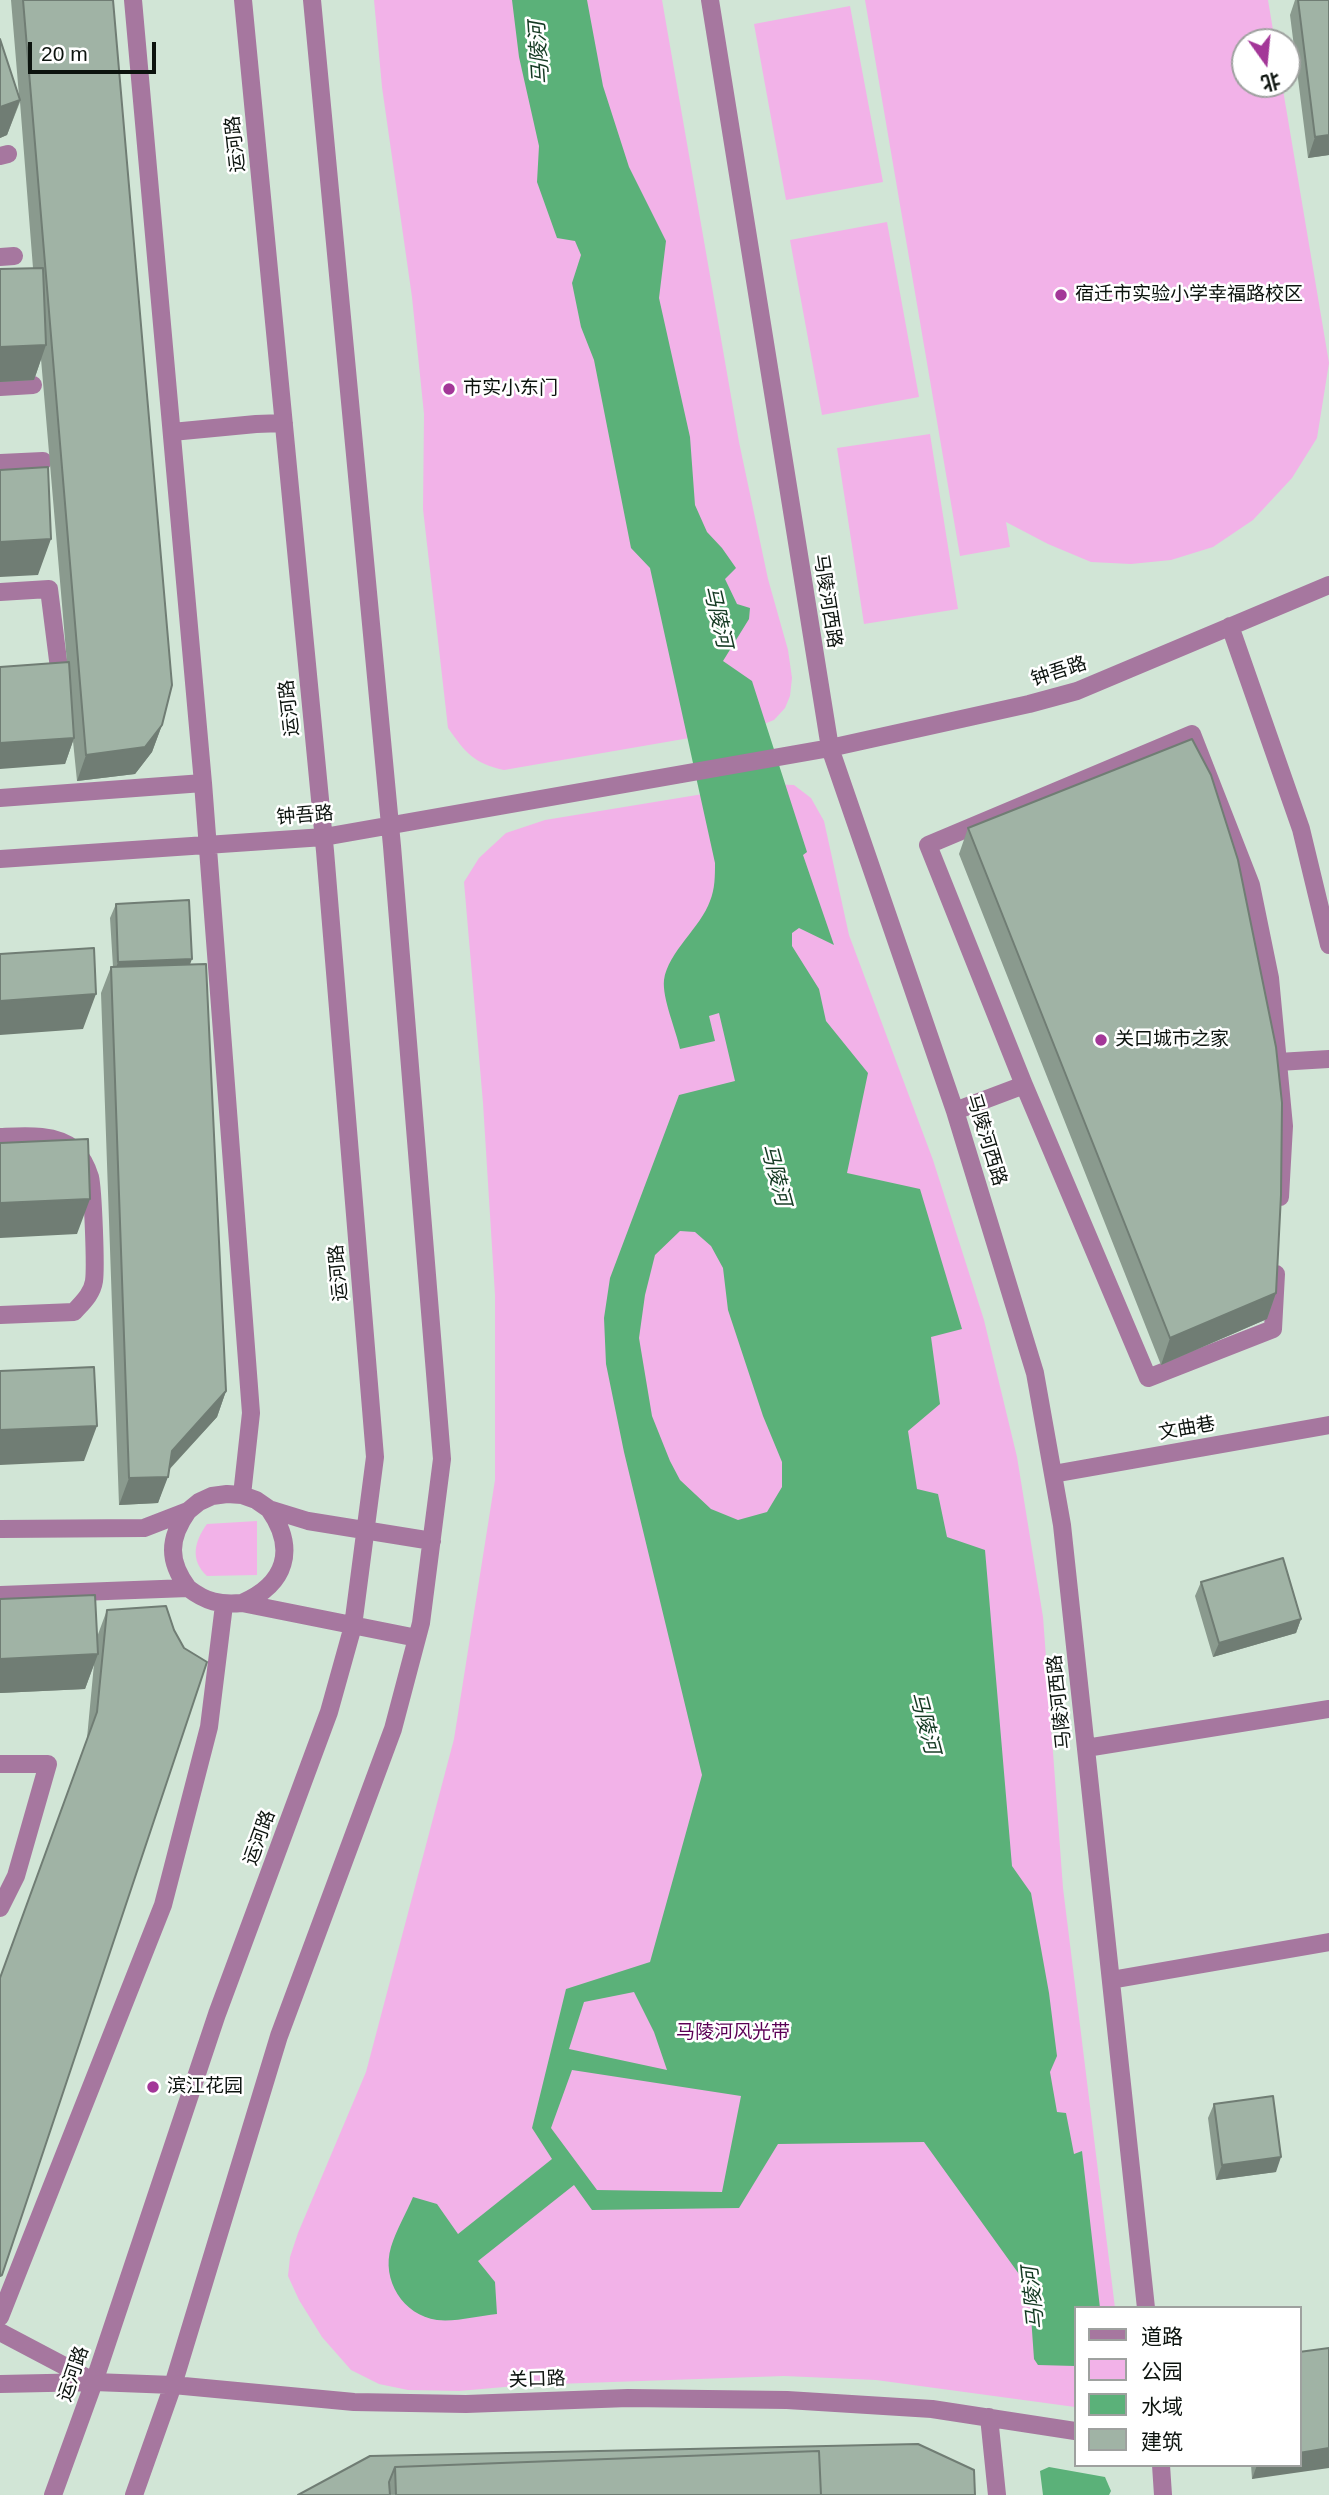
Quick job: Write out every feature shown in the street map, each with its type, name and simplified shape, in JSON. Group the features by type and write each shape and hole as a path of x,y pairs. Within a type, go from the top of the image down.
{"street":[{"path":"133,0 202,783 251,1413 242,1495"},
{"name":"运河路","path":"53,2495 94,2382 217,2014 329,1712 353,1626 375,1457 324,837 243,0"},
{"path":"134,2495 173,2385 279,2036 393,1730 421,1623 442,1459 390,827 312,0"},
{"name":"马陵河西路","path":"710,0 830,748 955,1111 1035,1373 1062,1525 1146,2306"},
{"path":"0,387 33,385"},
{"path":"172,432 284,424"},
{"path":"0,463 43,461"},
{"name":"钟吾路","path":"0,859 324,837 830,748 1077,691 1329,585"},
{"path":"0,592 49,589 60,676 0,680"},
{"path":"1230,626 1301,829 1329,944"},
{"path":"1277,1261 1273,1329 1148,1378 1024,1085 928,845 1192,734 1251,885 1270,978 1284,1126 1279,1221"},
{"path":"0,798 202,783"},
{"path":"1278,1062 1329,1059"},
{"path":"955,1111 1024,1085"},
{"path":"0,1137 28,1136 54,1140 72,1148 84,1161 91,1180 94,1280 89,1296 74,1312 0,1315"},
{"name":"文曲巷","path":"1053,1474 1329,1425"},
{"path":"417,1638 242,1604 223,1605 211,1602 188,1588 178,1574 173,1558 173,1542 178,1525 188,1511 212,1496 227,1494 242,1495 269,1509 308,1521 432,1541"},
{"path":"242,1604 259,1596 271,1585 280,1571 284,1538 269,1509"},
{"path":"0,1529 144,1528 188,1511"},
{"path":"0,1595 188,1588"},
{"path":"0,2317 163,1905 209,1727 223,1605"},
{"path":"1086,1748 1329,1709"},
{"path":"0,1764 48,1764 16,1876 0,1908"},
{"path":"1111,1980 1329,1942"},
{"path":"0,2332 94,2382"},
{"name":"关口路","path":"0,2384 94,2382 173,2385 354,2402 466,2404 628,2398 774,2399 895,2406 1074,2431"},
{"path":"989,2417 997,2495"},
{"path":"1161,2467 1163,2495"}],"green space":[{"path":"374,0 662,0 739,442 768,579 788,650 792,678 790,696 785,708 774,720 759,726 504,770 471,756 448,728 423,509 424,414 412,297 382,87"},
{"name":"宿迁市实验小学幸福路校区","path":"865,0 1268,0 1273,28 1231,28 1231,98 1284,98 1329,363 1317,438 1292,478 1253,520 1213,547 1171,560 1131,564 1091,562 1006,522 1010,547 960,556"},
{"path":"850,6 883,182 786,200 754,24"},
{"path":"887,222 919,397 822,415 790,240"},
{"path":"930,434 958,609 864,624 837,448"},
{"name":"马陵河风光带","path":"764,784 794,785 811,798 824,821 849,935 933,1160 984,1320 1017,1457 1043,1617 1063,1888 1115,2306 1074,2306 1074,2407 876,2380 784,2376 527,2385 459,2391 408,2390 379,2384 351,2370 322,2337 288,2276 290,2257 298,2233 366,2072 454,1739 495,1480 495,1295 483,1103 464,882 479,858 506,833 545,820"},
{"path":"257,1521 257,1575 207,1576 198,1564 196,1551 199,1537 207,1524"}],"water":[{"name":"马陵河","path":"512,0 587,0 603,86 629,167 666,241 659,298 690,437 695,505 707,532 736,568 725,579 737,604 750,608 749,619 723,661 752,681 807,852 803,855 834,945 799,928 792,933 792,946 819,989 826,1021 868,1073 847,1173 920,1189 962,1329 931,1337 940,1404 908,1431 917,1489 938,1494 947,1537 985,1550 1012,1866 1031,1893 1057,2056 1050,2072 1057,2112 1066,2113 1074,2154 1082,2151 1100,2306 1074,2306 1074,2366 1038,2365 1034,2359 1029,2288 924,2142 778,2144 739,2208 592,2210 574,2185 478,2261 495,2282 497,2314 452,2320 425,2317 405,2303 392,2283 389,2272 391,2247 413,2197 437,2204 458,2234 552,2159 532,2128 566,1989 650,1962 702,1775 624,1452 606,1364 604,1318 610,1278 679,1095 735,1081 719,1013 709,1016 715,1041 680,1049 664,987 672,960 706,911 714,887 715,863 650,568 631,548 594,360 581,327 572,283 581,255 575,241 557,238 537,182 539,146 519,57","holes":["680,1231 695,1232 711,1246 723,1268 728,1310 763,1416 782,1462 782,1487 767,1512 738,1520 711,1509 680,1480 652,1416 639,1338 645,1295 655,1255","634,1992 654,2032 667,2070 569,2049 584,2002","572,2070 741,2096 722,2192 597,2190 551,2128"]},
{"path":"1049,2467 1105,2477 1111,2491 1109,2495 1043,2495 1040,2471"}],"building":[{"path":"23,0 113,0 172,685 162,725 145,747 86,755"},
{"path":"1298,0 1329,0 1329,135 1315,137"},
{"path":"0,39 20,100 0,107"},
{"path":"43,268 46,345 0,347 0,269"},
{"path":"48,467 51,539 0,542 0,470"},
{"path":"69,662 74,738 0,743 0,667"},
{"path":"1192,739 1211,775 1238,860 1276,1047 1282,1103 1281,1195 1276,1293 1170,1338 968,828"},
{"path":"189,900 192,959 118,962 116,904"},
{"path":"94,948 96,994 0,1001 0,954"},
{"path":"206,964 226,1391 172,1451 168,1477 129,1478 111,967"},
{"path":"88,1139 90,1199 0,1203 0,1143"},
{"path":"94,1367 97,1426 0,1430 0,1371"},
{"path":"1283,1558 1301,1619 1219,1643 1201,1582"},
{"path":"95,1595 98,1654 0,1659 0,1599"},
{"path":"166,1606 174,1630 184,1648 207,1662 0,2276 0,1978 97,1712 107,1610"},
{"path":"1273,2096 1281,2157 1222,2165 1214,2104"},
{"path":"1329,2348 1329,2448 1301,2453 1301,2352"},
{"path":"918,2444 974,2470 975,2495 821,2495 819,2451 395,2467 389,2482 390,2495 298,2495 370,2456"},
{"path":"819,2451 821,2495 396,2495 395,2467"}],"place":[{"name":"宿迁市实验小学幸福路校区","path":"1061,295"},
{"name":"市实小东门","path":"449,389"},
{"name":"关口城市之家","path":"1101,1040"},
{"name":"滨江花园","path":"153,2087"}]}
